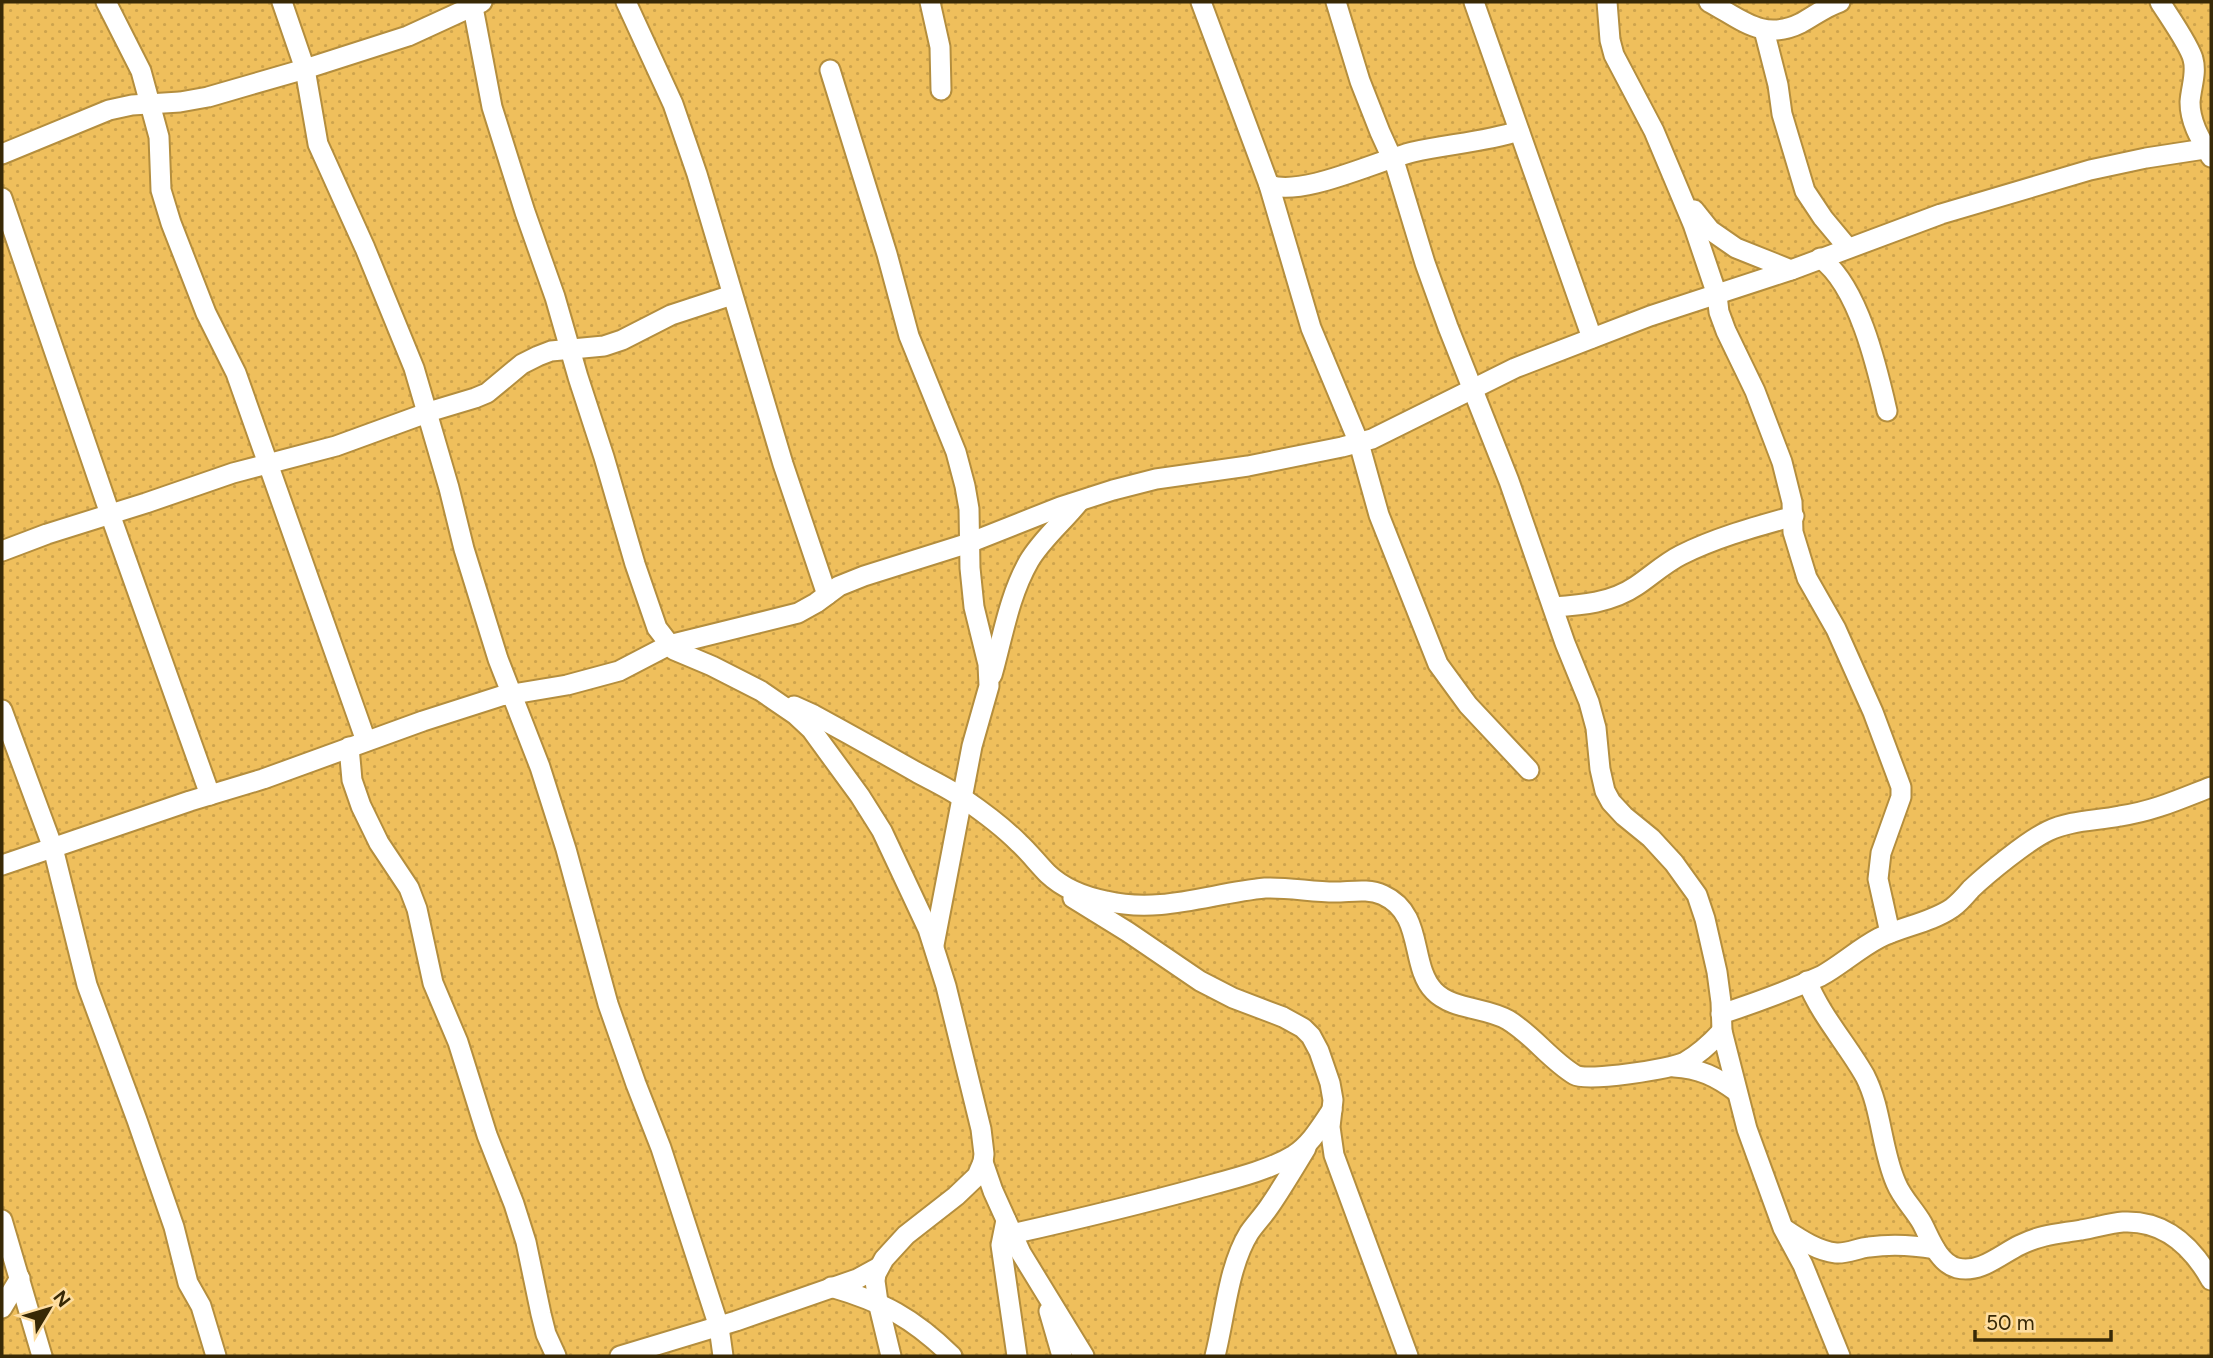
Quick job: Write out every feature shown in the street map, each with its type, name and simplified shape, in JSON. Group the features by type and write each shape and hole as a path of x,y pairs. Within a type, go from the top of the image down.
{"street":[{"path":"106,2 141,71 159,137 161,190 171,223 206,313 236,373 358,744 352,780 379,844 410,888 433,983 458,1042 487,1135 514,1204 526,1242 546,1334 556,1356"},
{"path":"282,2 305,69 318,144 365,248 414,368 464,549 510,694 540,767 566,849 608,1004 661,1148 719,1327 723,1356"},
{"path":"626,2 673,104 697,174 783,464 827,595"},
{"path":"930,2 940,47 941,90"},
{"path":"1201,2 1269,185 1311,328 1359,443 1378,515 1438,664 1468,705 1529,770"},
{"path":"1336,2 1360,82 1392,159 1430,276 1509,481 1565,643 1589,702 1596,729 1605,791 1624,816 1651,838 1674,863 1697,895 1717,972 1721,1022 1747,1129 1783,1227 1803,1265 1840,1356"},
{"path":"1474,2 1592,338"},
{"path":"1607,2 1614,55 1646,115 1679,190 1717,295 1719,312 1726,331 1755,391 1782,462 1792,502 1794,532 1807,578 1848,657 1884,737 1901,787 1901,797 1881,853 1878,879 1890,933"},
{"path":"1709,2 1749,25 1765,30 1793,26 1840,2"},
{"path":"2,865 263,779 423,721 510,694 567,685 619,671 669,645 797,613 817,603 839,586 864,576 969,543 1080,501 1156,479 1248,466 1372,439 1515,368 1650,316 1791,270 1941,214 2090,170 2146,158 2210,152 2195,130 2192,118 2190,102 2194,60 2160,2"},
{"path":"2,154 109,110 208,97 305,69 408,36 476,3 492,107 555,297 635,564 657,628 674,650 814,715 963,798 1019,843 1075,899 1200,981 1303,1028 1311,1036 1326,1068 1334,1100 1330,1127 1334,1155 1408,1356"},
{"path":"1765,30 1782,114 1805,191 1848,247"},
{"path":"830,70 887,254 909,336 956,452 969,509 974,607 986,652 989,686"},
{"path":"1269,185 1290,188 1414,152 1479,142 1519,131"},
{"path":"1679,190 1710,230 1736,248 1791,270"},
{"path":"2,198 210,795"},
{"path":"1820,258 1838,275 1856,309 1876,365 1887,411"},
{"path":"2,551 233,473 336,446 487,393 512,371 551,351 604,346 622,340 671,315 732,295"},
{"path":"934,948 972,746 1008,609 1024,572 1041,544 1080,501"},
{"path":"1553,607 1593,604 1610,599 1633,588 1679,556 1724,536 1794,516"},
{"path":"761,691 811,729 860,796 902,869 928,929 946,986 984,1143 983,1162 1009,1227 1044,1293 1084,1356"},
{"path":"2,710 53,848 87,985 137,1120 174,1227 188,1283 201,1306 216,1356"},
{"path":"1673,1067 1707,1046 1721,1022 1842,964 1877,939 1936,918 1962,900 1972,888 2027,844 2048,831 2075,822 2159,808 2211,786"},
{"path":"1061,884 1104,901 1124,904 1193,901 1270,888 1329,892 1365,891 1378,894 1393,902 1404,914 1413,931 1423,975 1436,993 1454,1003 1508,1020 1577,1076 1595,1078 1687,1067 1706,1072 1737,1092"},
{"path":"1807,981 1824,1014 1866,1078 1896,1183 1935,1249 1949,1263 1957,1268 1980,1267 2017,1246 2046,1234 2123,1222 2144,1224 2174,1235 2185,1244 2211,1280"},
{"path":"1215,1356 1230,1284 1249,1233 1333,1109"},
{"path":"1009,1227 1228,1180 1276,1164 1308,1144"},
{"path":"620,1356 719,1327 857,1279 879,1267 906,1235 971,1184 983,1162"},
{"path":"2,1220 42,1356"},
{"path":"1009,1227 1001,1245 1017,1356"},
{"path":"1783,1227 1805,1242 1838,1254 1866,1247 1892,1245 1935,1249"},
{"path":"879,1267 875,1281 891,1356"},
{"path":"2,1308 20,1278"},
{"path":"831,1287 878,1302 911,1321 952,1356"},
{"path":"1044,1293 1062,1356"}],"shaded area":[{"path":"2,2 2211,2 2211,1356 2,1356"}]}
